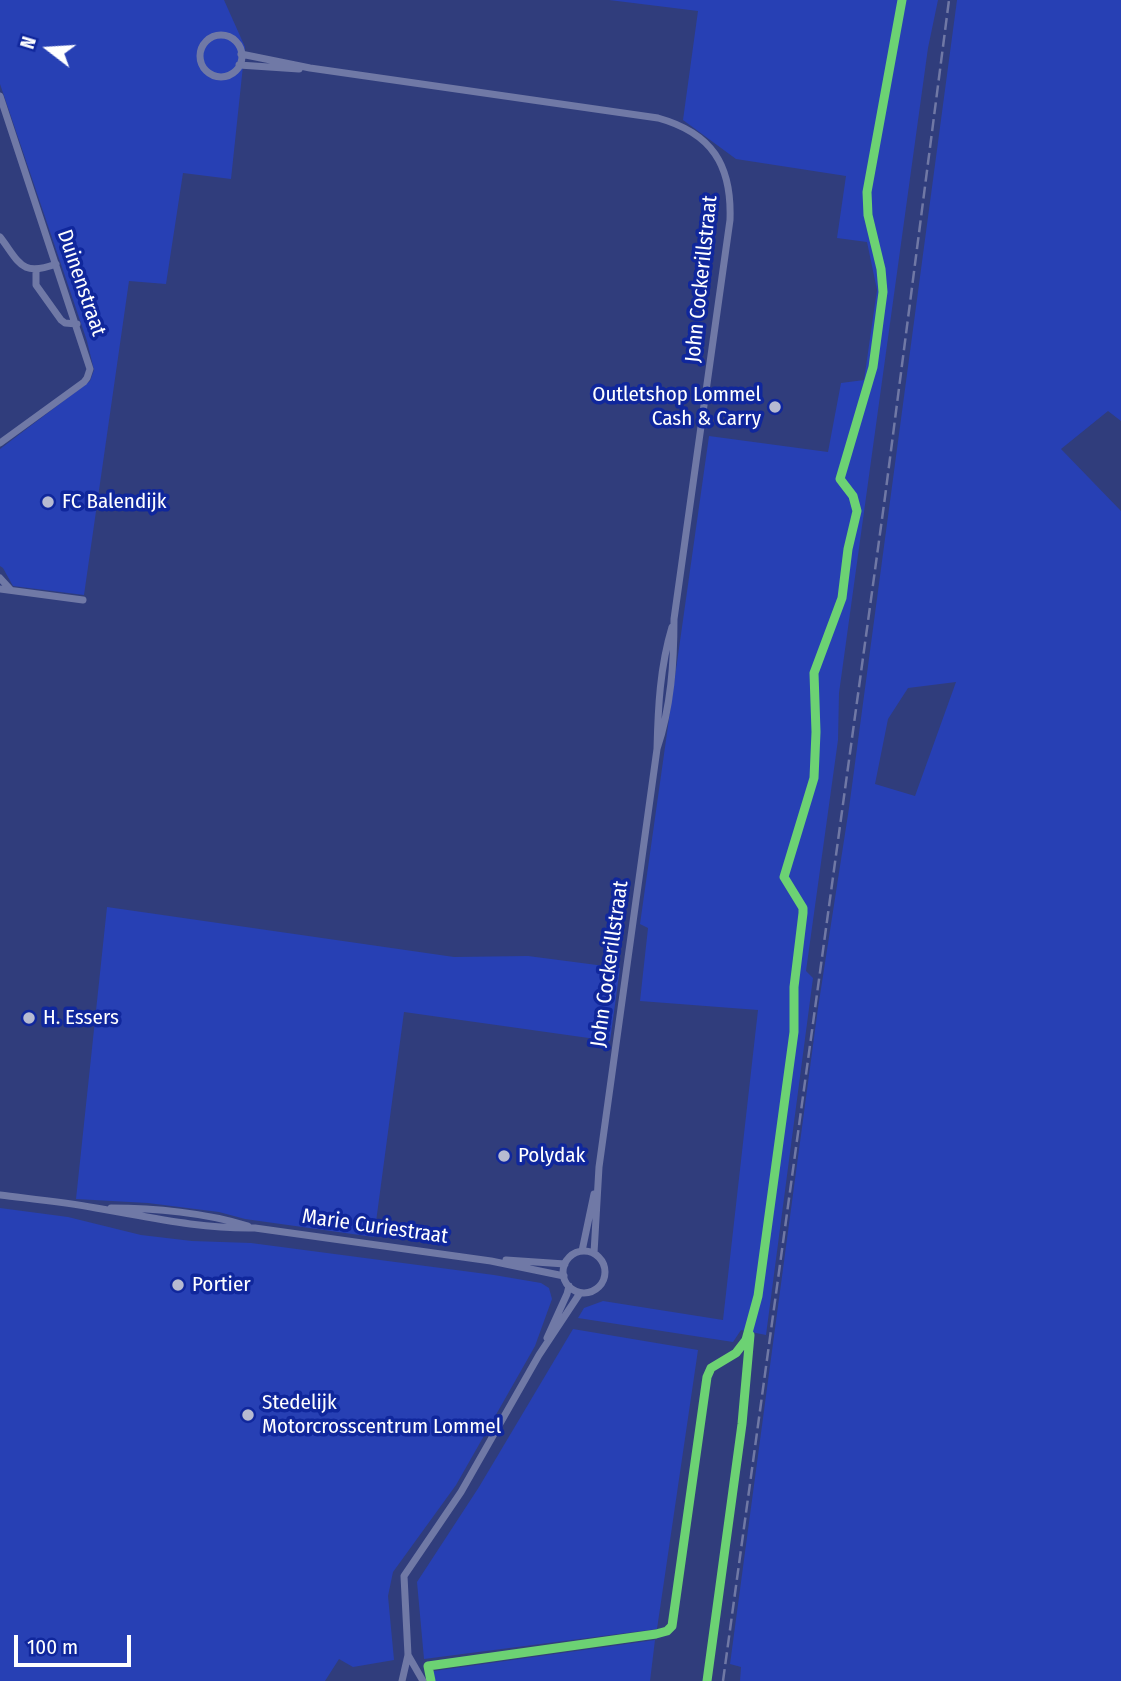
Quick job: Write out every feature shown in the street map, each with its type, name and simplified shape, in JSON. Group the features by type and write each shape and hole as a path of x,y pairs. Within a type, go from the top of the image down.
{"street":[{"name":"John Cockerillstraat","path":"310,68 239,65 230,75 217,76 211,74 202,64 200,51 208,39 221,35 235,41 241,54 310,68 658,118 686,128 709,145 719,157 729,186 730,220 674,619 664,653 657,708 657,749 597,1184 593,1253"},
{"path":"239,65 241,54"},
{"name":"Duinenstraat","path":"0,96 90,369 87,378 0,443"},
{"path":"0,237 19,262 28,269 36,271 56,264"},
{"path":"36,271 36,285 61,320 77,324"},
{"path":"0,578 10,590"},
{"path":"0,589 83,600"},
{"name":"John Cockerillstraat","path":"582,1251 597,1184"},
{"name":"Marie Curiestraat","path":"0,1195 96,1208 147,1219 209,1227 255,1228 491,1261"},
{"path":"575,1253 593,1253 603,1263 605,1276 593,1292 580,1293 569,1286 564,1276 565,1264 575,1253"},
{"path":"491,1261 565,1264"},
{"path":"491,1261 564,1276"},
{"path":"539,1354 569,1286"},
{"path":"402,1681 408,1655 404,1576 461,1492 539,1354 580,1293"},
{"path":"408,1655 423,1681"}],"shaded area":[{"path":"0,0 224,0 245,47 231,179 183,173 166,284 129,281 84,595 13,586 0,566 0,449 90,381 94,370 87,341 0,84"},
{"path":"609,0 938,0 928,48 839,693 838,740 806,971 813,978 766,1335 741,1330 733,1342 578,1318 584,1308 603,1301 723,1320 758,1010 640,1001 648,928 640,924 709,436 828,452 841,383 864,380 877,290 867,242 837,238 846,176 736,159 683,120 698,11"},
{"path":"957,0 1121,0 1121,421 1108,411 1061,449 1121,511 1121,1681 740,1681 741,1667 730,1664 818,1008 849,808","holes":["956,682 915,796 875,784 888,719 908,688"]},
{"path":"107,907 454,957 528,956 620,968 610,1041 404,1012 374,1237 245,1219 219,1212 148,1203 76,1199"},
{"name":"Stedelijk Motorcrosscentrum Lommel","path":"0,1208 68,1217 141,1235 192,1241 251,1243 494,1275 541,1283 549,1288 552,1299 535,1346 456,1485 393,1572 388,1596 394,1660 353,1667 339,1659 325,1681 0,1681"},
{"path":"573,1329 698,1350 657,1629 424,1659 417,1582 479,1487"},
{"path":"655,1640 650,1681 434,1681 434,1671"}],"railway":[{"path":"723,1681 885,497 949,0"}],"cycle path":[{"path":"431,1681 428,1666 656,1634 667,1631 672,1626 707,1377 711,1368 736,1353 746,1340 758,1296 794,1032 794,987 803,913 803,908 784,877 814,778 814,673 842,598 848,549 857,511 853,496 840,479 873,367 883,292 881,269 868,215 867,192 902,0"},
{"path":"707,1681 742,1424 750,1335"}],"place":[{"name":"Outletshop Lommel Cash & Carry","path":"775,407"},
{"name":"FC Balendijk","path":"48,502"},
{"name":"H. Essers","path":"29,1018"},
{"name":"Polydak","path":"504,1156"},
{"name":"Portier","path":"178,1285"},
{"name":"Stedelijk Motorcrosscentrum Lommel","path":"248,1415"}]}
